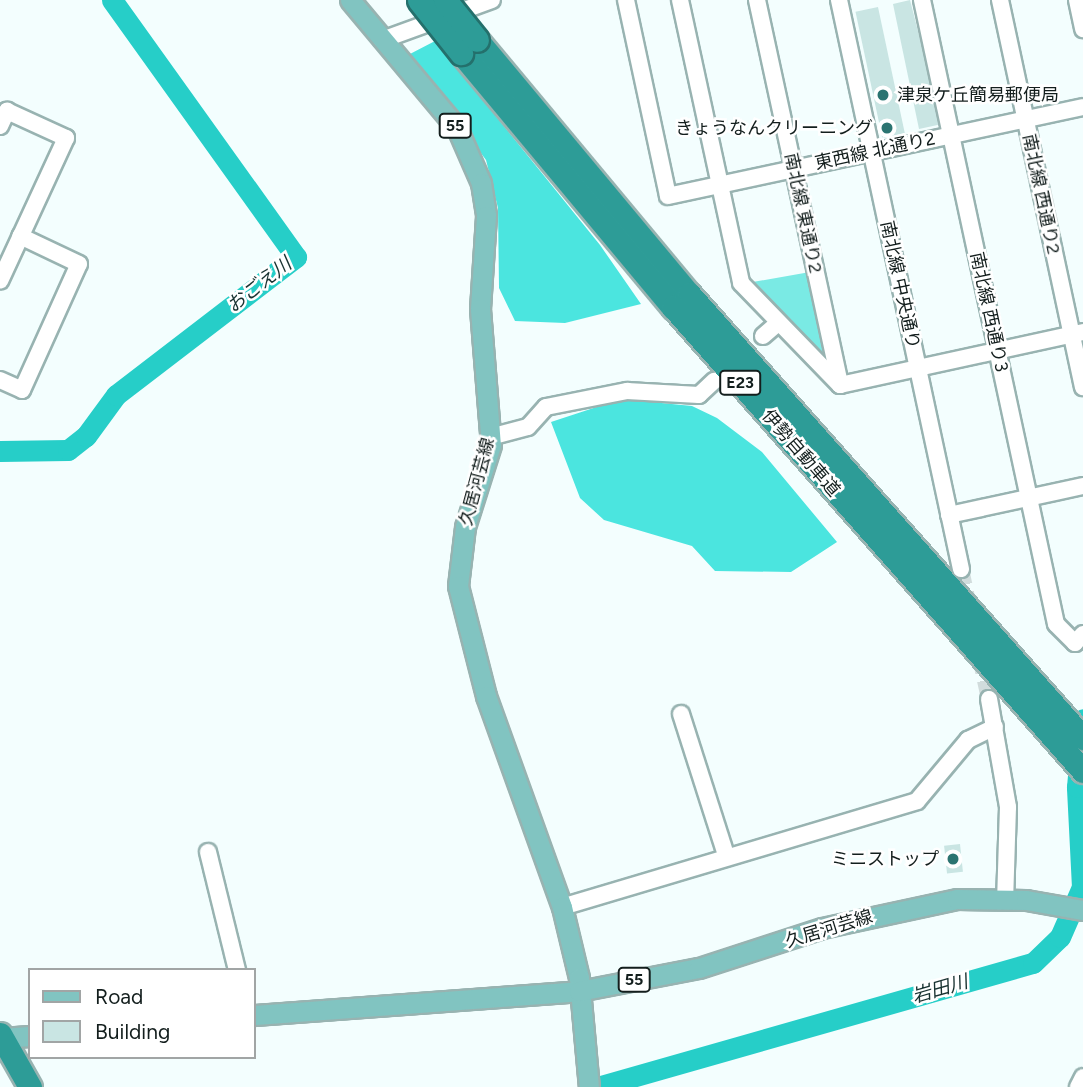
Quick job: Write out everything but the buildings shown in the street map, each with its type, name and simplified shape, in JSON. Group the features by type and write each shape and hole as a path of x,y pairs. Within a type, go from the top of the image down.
{"highway":[{"name":"伊勢自動車道","path":"419,0 469,46 689,294 1035,701 1083,771"},
{"name":"伊勢自動車道","path":"445,0 469,46"},
{"name":"伊勢自動車道","path":"1035,701 1083,738"},
{"path":"1,1037 30,1087"}],"main road":[{"name":"久居河芸線","path":"350,0 457,128 478,170 486,216 480,309 491,437 465,527 458,586 486,696 562,907 579,990 589,1087"},
{"name":"久居河芸線","path":"256,1015 579,990 699,968 901,908 1026,900 1083,910"},
{"path":"1,1037 28,1036"}],"street":[{"path":"382,40 492,0"},
{"name":"東西線 北通り2","path":"626,0 668,196 1083,107"},
{"path":"680,0 741,283 777,324 840,385 1077,334"},
{"name":"南北線 東通り2","path":"757,0 840,385"},
{"name":"南北線 中央通り","path":"839,0 961,569"},
{"name":"南北線 西通り3","path":"922,0 1056,624 1075,643 1083,634"},
{"name":"南北線 西通り2","path":"1000,0 1025,119 1077,334 1083,387"},
{"path":"1077,0 1083,29"},
{"path":"0,126 7,111 66,138 20,236 5,257 0,281"},
{"path":"0,380 22,390 79,264 20,236"},
{"path":"763,336 777,324"},
{"path":"491,437 528,427 546,407 627,391 699,395 714,382"},
{"path":"950,515 1083,486"},
{"path":"989,699 1008,807 1005,900"},
{"path":"681,714 726,855"},
{"path":"562,907 726,855 917,801 968,740 995,727"},
{"path":"208,852 237,968"},
{"path":"1079,1087 1083,1077"}],"shaded area":[{"path":"435,41 600,245 641,304 565,323 515,321 499,288 498,208 486,160 408,55"},
{"path":"810,272 829,360 821,363 747,283"},
{"path":"621,399 692,406 717,418 762,452 837,542 791,572 715,571 692,546 604,520 580,498 551,422"}],"waterway":[{"name":"おごえ川","path":"0,451 68,450 86,436 116,395 296,257 112,0"},
{"name":"岩田川","path":"597,1087 1033,963 1060,937 1082,887 1077,787 1083,719"}],"tunnel":[{"path":"961,569 969,608"},
{"path":"980,657 989,699"}],"place":[{"name":"津泉ケ丘簡易郵便局","path":"883,95"},
{"name":"きょうなんクリーニング","path":"887,128"},
{"name":"ミニストップ","path":"953,859"}]}
